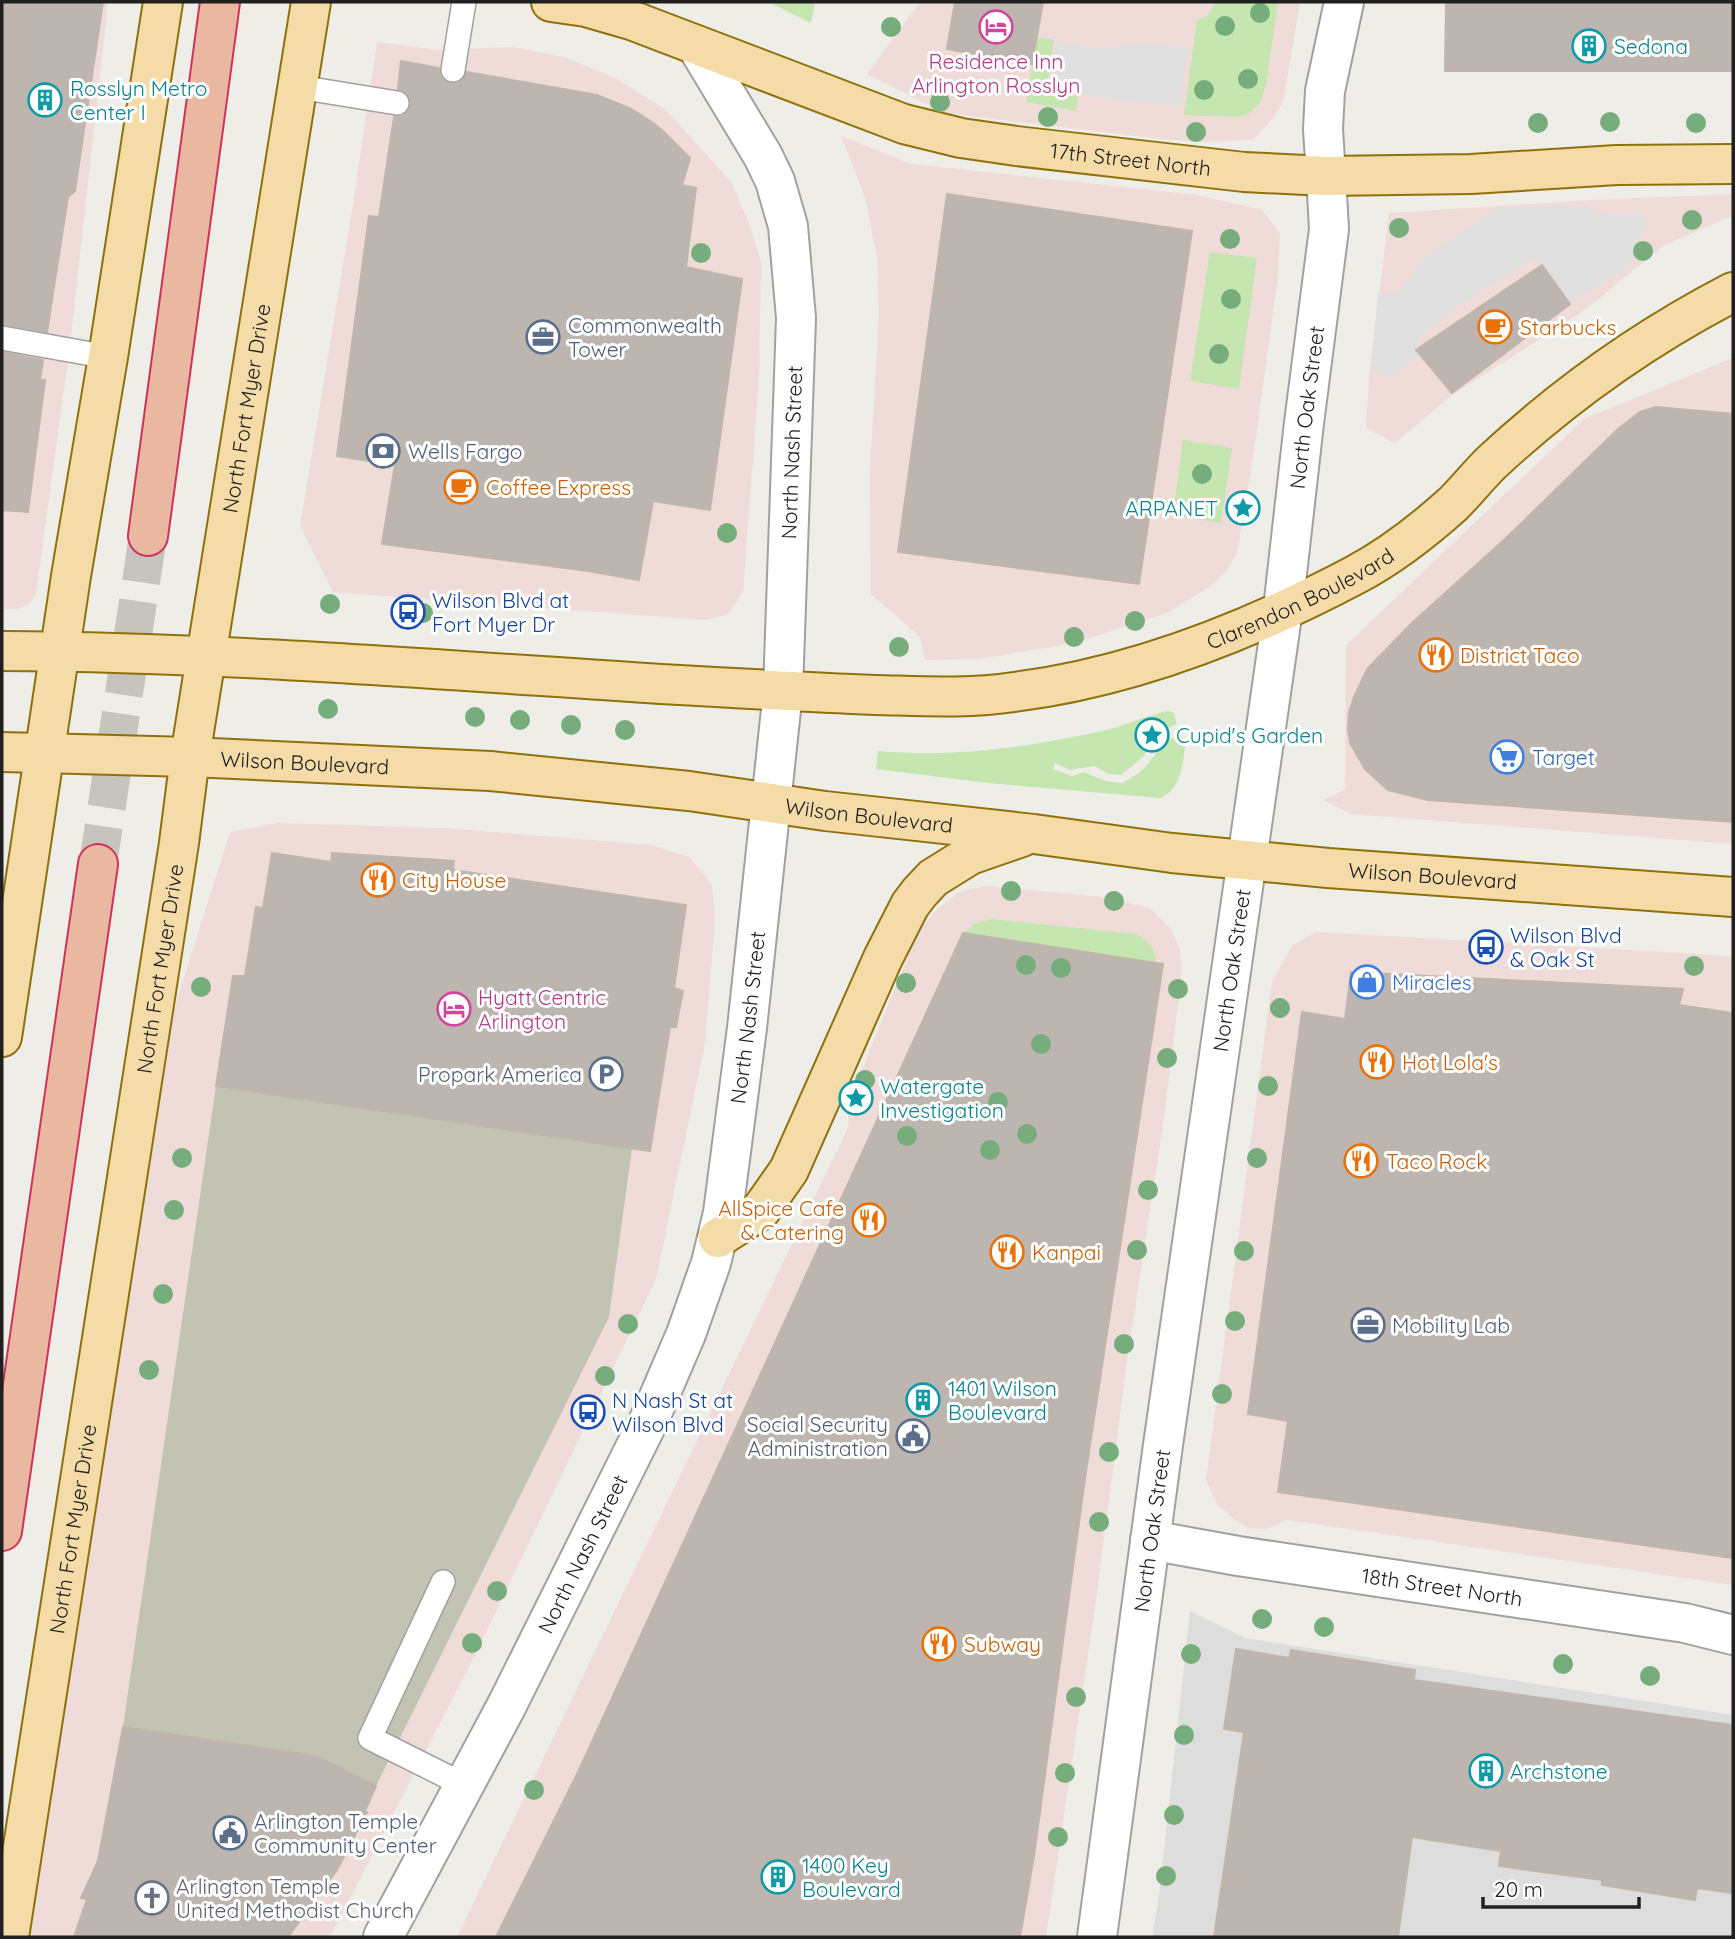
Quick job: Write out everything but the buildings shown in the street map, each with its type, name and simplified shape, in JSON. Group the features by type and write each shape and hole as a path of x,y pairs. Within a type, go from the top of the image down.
{"highway":[{"path":"148,536 220,2"},
{"path":"2,1531 98,864"}],"main road":[{"path":"2,1037 163,2"},
{"name":"North Fort Myer Drive","path":"9,1937 177,856 190,757 311,2"},
{"name":"17th Street North","path":"551,2 602,12 923,130 1105,158 1244,172 1326,176 1471,174 1617,164 1733,164"},
{"name":"Clarendon Boulevard","path":"783,691 956,697 1041,688 1109,674 1208,642 1359,573 1405,542 1452,504 1490,464 1562,402 1629,353 1694,312 1733,292"},
{"path":"2,651 206,656 783,691"},
{"name":"Wilson Boulevard","path":"2,752 190,757 490,771 689,792 1172,853 1733,897"},
{"path":"718,1238 761,1210 789,1170 883,958 919,892 933,878 970,855 1034,834"}],"street":[{"name":"North Oak Street","path":"1097,1937 1150,1540 1283,609 1329,229 1323,129 1324,100 1344,2"},
{"name":"North Nash Street","path":"383,1937 557,1608 662,1391 686,1334 718,1238 727,1189 783,691 796,318 789,226 777,187 766,163 696,45"},
{"name":"18th Street North","path":"1150,1540 1238,1556 1685,1623 1733,1635"}],"lane":[{"path":"453,70 464,2"},
{"path":"299,87 397,103"},
{"path":"2,338 108,357"},
{"path":"443,1582 370,1738 464,1785"}],"shaded area":[{"path":"2,2 108,2 71,337 36,594 29,605 17,609 2,609"},
{"path":"920,2 1300,2 1283,102 1274,117 1253,140 1199,142 944,113 867,74"},
{"path":"1056,41 1098,49 1148,43 1188,48 1180,106 1089,96 1049,88"},
{"path":"377,42 437,50 513,47 567,58 617,79 666,110 731,182 749,223 761,262 759,379 743,592 728,614 706,620 333,592 300,526"},
{"path":"841,136 911,164 1197,195 1262,210 1280,233 1278,277 1237,553 1227,570 1211,586 1167,613 1075,643 979,659 925,660 920,637 871,594 870,473 879,312 877,257 865,197"},
{"path":"1733,194 1733,215 1663,246 1586,309 1452,395 1395,443 1366,428 1369,377 1389,213"},
{"path":"1585,206 1605,214 1645,214 1645,232 1639,233 1640,257 1570,304 1535,257 1458,306 1418,337 1416,350 1420,355 1389,378 1371,369 1378,294 1400,291 1423,260 1495,209"},
{"path":"1733,358 1733,844 1351,814 1323,800 1345,790 1346,645 1584,419"},
{"path":"277,823 444,828 652,845 689,857 704,874 712,887 715,920 705,1043 656,1279 473,1659 330,1937 25,1937 164,1041 230,832"},
{"name":"1401 Wilson Boulevard","path":"987,886 1101,897 1150,908 1171,929 1180,949 1182,970 1164,1118 1046,1937 457,1937 849,1126 847,1106 918,932 938,908 961,891"},
{"path":"1316,932 1733,956 1733,1585 1287,1520 1267,1529 1249,1528 1217,1504 1206,1480 1272,982 1292,946"},
{"path":"216,1086 632,1148 609,1317 376,1786 315,1756 123,1727"},
{"name":"Archstone","path":"1190,1611 1245,1638 1733,1715 1733,1937 1152,1937 1159,1896"}],"green space":[{"path":"768,2 815,2 811,23 770,3"},
{"path":"1216,2 1278,2 1266,84 1260,103 1248,114 1238,117 1184,115 1197,20 1207,16"},
{"path":"1037,37 1054,40 1046,91 1078,97 1076,111 1026,102"},
{"path":"1210,252 1257,258 1239,389 1190,381"},
{"path":"1183,440 1232,448 1221,523 1173,515"},
{"path":"1167,711 1174,713 1177,724 1159,732 1143,757 1121,775 1109,774 1094,766 1070,770 1055,763 1053,769 1072,776 1084,772 1105,781 1122,783 1144,768 1164,743 1181,736 1185,742 1180,774 1173,789 1160,798 988,783 876,769 878,751 936,753 993,750 1106,730"},
{"path":"992,919 1135,934 1150,945 1155,953 1156,963 963,933 976,923"}],"tunnel":[{"path":"98,864 148,536"}],"place":[{"name":"Residence Inn Arlington Rosslyn","path":"996,27"},
{"name":"Sedona","path":"1589,46"},
{"name":"Rosslyn Metro Center I","path":"45,100"},
{"name":"Starbucks","path":"1495,327"},
{"name":"Commonwealth Tower","path":"543,337"},
{"name":"Wells Fargo","path":"383,451"},
{"name":"Coffee Express","path":"461,487"},
{"name":"ARPANET","path":"1243,508"},
{"name":"Wilson Blvd at Fort Myer Dr","path":"408,612"},
{"name":"District Taco","path":"1436,655"},
{"name":"Cupid's Garden","path":"1152,735"},
{"name":"Target","path":"1507,757"},
{"name":"City House","path":"378,880"},
{"name":"Wilson Blvd & Oak St","path":"1486,947"},
{"name":"Miracles","path":"1367,982"},
{"name":"Hyatt Centric Arlington","path":"454,1009"},
{"name":"Hot Lola's","path":"1377,1062"},
{"name":"Propark America","path":"606,1074"},
{"name":"Watergate Investigation","path":"856,1098"},
{"name":"Taco Rock","path":"1361,1161"},
{"name":"AllSpice Cafe & Catering","path":"869,1220"},
{"name":"Kanpai","path":"1007,1252"},
{"name":"Mobility Lab","path":"1368,1325"},
{"name":"1401 Wilson Boulevard","path":"923,1400"},
{"name":"N Nash St at Wilson Blvd","path":"588,1412"},
{"name":"Social Security Administration","path":"913,1436"},
{"name":"Subway","path":"939,1644"},
{"name":"Archstone","path":"1486,1771"},
{"name":"Arlington Temple Community Center","path":"230,1833"},
{"name":"1400 Key Boulevard","path":"778,1877"},
{"name":"Arlington Temple United Methodist Church","path":"152,1898"}]}
